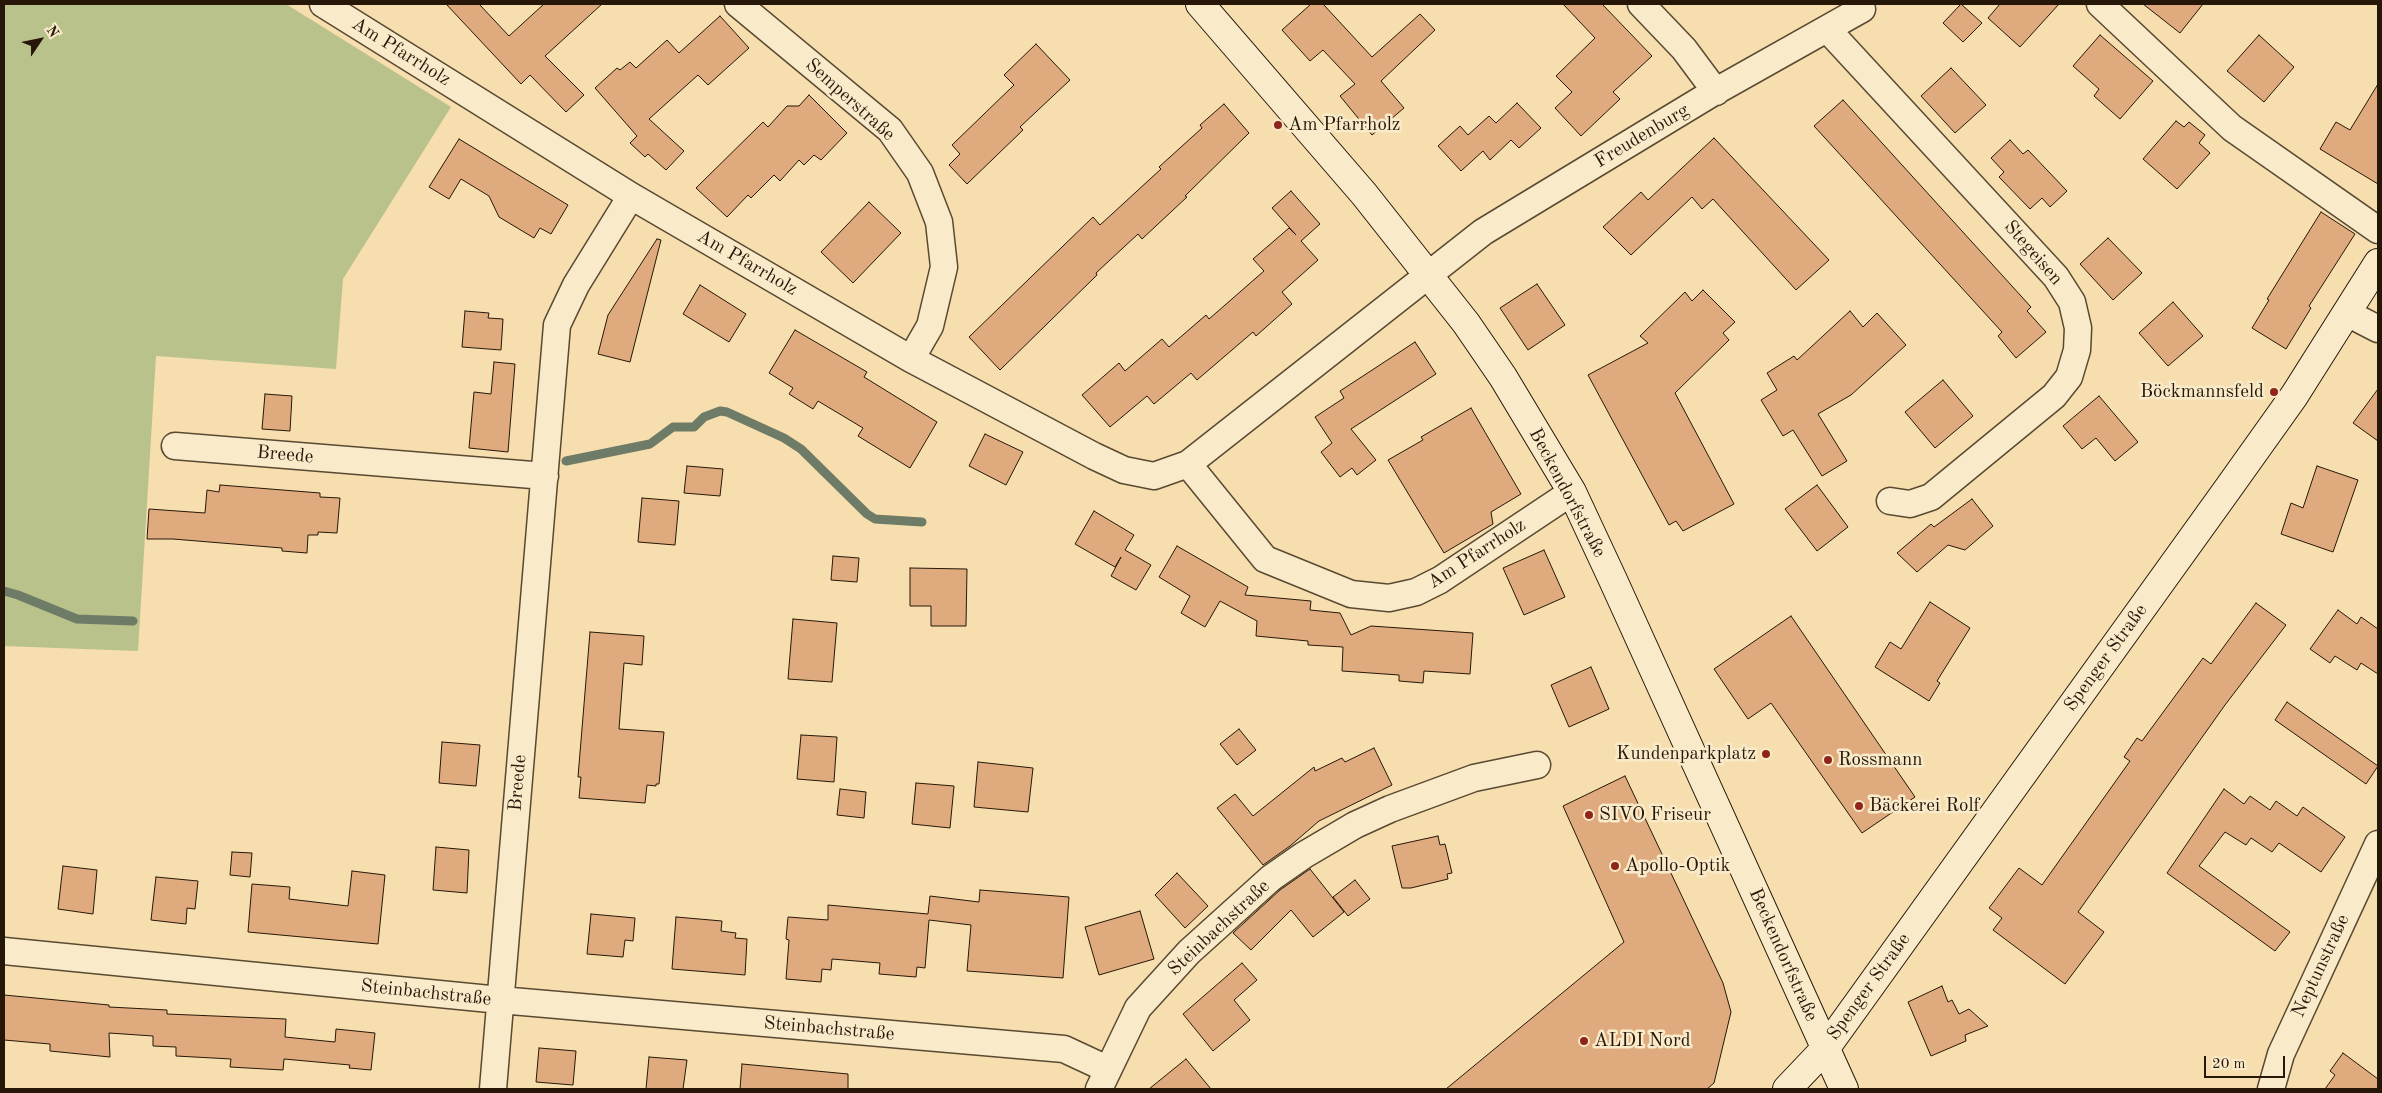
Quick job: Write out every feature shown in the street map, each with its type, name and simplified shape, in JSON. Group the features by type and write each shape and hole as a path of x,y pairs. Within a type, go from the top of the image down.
{"main road":[{"name":"Beckendorfstraße","path":"1200,4 1352,179 1428,273 1466,323 1503,377 1572,492 1707,784 1844,1089"},
{"name":"Spenger Straße","path":"1787,1089 1825,1049 2289,404 2378,263"}],"street":[{"name":"Am Pfarrholz","path":"323,4 631,196 911,359 1124,470 1154,476 1188,464 1428,273"},
{"name":"Semperstraße","path":"738,4 890,130 920,173 939,222 944,267 930,326 911,359"},
{"path":"1641,4 1684,49 1716,92"},
{"path":"2100,4 2232,128 2378,230"},
{"name":"Freudenburg","path":"1428,273 1483,232 1716,92 1862,9"},
{"name":"Stegeisen","path":"1827,29 2056,277 2072,302 2078,328 2077,350 2070,377 2054,396 1931,497 1910,504 1890,501"},
{"name":"Breede","path":"493,1089 557,325 576,286 631,196"},
{"path":"2347,314 2378,329"},
{"name":"Breede","path":"174,446 545,476"},
{"name":"Am Pfarrholz","path":"1188,464 1265,559 1351,594 1389,598 1416,592 1440,580 1572,492"},
{"name":"Steinbachstraße","path":"4,951 500,1000 1064,1049 1103,1079 1138,1008 1189,952 1270,878 1304,855 1355,825 1390,809 1474,778 1537,765"},
{"name":"Neptunstraße","path":"2272,1089 2281,1054 2378,844"}],"green space":[{"path":"4,4 286,4 451,107 343,279 336,369 156,356 138,651 4,646"}],"building":[{"path":"446,4 479,4 509,36 544,4 602,4 545,56 584,95 566,112 530,75 521,84"},
{"path":"1311,4 1323,4 1372,57 1420,14 1435,30 1381,81 1404,108 1372,135 1340,96 1355,84 1323,50 1310,61 1282,30"},
{"path":"1563,4 1602,4 1652,56 1613,92 1620,99 1581,136 1555,108 1572,92 1556,76 1595,38"},
{"path":"1961,4 1982,23 1963,42 1943,23"},
{"path":"2000,4 2059,4 2020,47 1988,18"},
{"path":"2143,4 2203,4 2180,33"},
{"path":"720,16 749,48 708,85 698,75 649,119 684,151 666,170 648,154 645,157 630,143 637,136 595,88 617,68 620,70 630,62 636,68 667,40 679,53"},
{"path":"2100,35 2153,81 2120,119 2094,96 2099,89 2073,66"},
{"path":"2259,35 2294,67 2264,102 2227,71"},
{"path":"1036,44 1070,80 1020,127 1023,130 967,184 949,165 960,154 952,145 1014,85 1004,75"},
{"path":"1951,68 1986,105 1955,133 1921,96"},
{"path":"2378,84 2378,184 2320,149 2336,122 2350,130"},
{"path":"809,95 847,133 821,160 814,155 804,165 799,160 780,181 774,175 751,198 748,195 727,217 696,188 763,122 768,127 787,106 799,106"},
{"path":"1843,100 2031,307 2027,311 2046,332 2016,358 1998,336 2002,332 1814,126"},
{"path":"1517,103 1541,128 1519,148 1511,140 1490,160 1483,151 1461,171 1438,146 1460,126 1468,135 1489,116 1496,123"},
{"path":"1224,104 1249,133 1185,196 1187,197 1142,239 1138,234 1096,273 1097,275 1000,370 969,337 1093,217 1100,225 1161,169 1159,167 1202,128 1200,125"},
{"path":"2176,121 2184,127 2189,122 2205,135 2199,143 2210,153 2177,189 2143,159"},
{"path":"1714,138 1829,260 1796,290 1713,199 1702,209 1692,197 1631,255 1603,227 1641,192 1648,200"},
{"path":"459,139 568,205 551,234 540,228 534,238 499,217 489,196 461,179 449,199 429,187"},
{"path":"2010,140 2023,154 2028,150 2067,191 2050,207 2042,198 2030,209 1999,177 2004,172 1991,158"},
{"path":"1291,191 1320,224 1301,241 1318,260 1282,292 1292,304 1256,336 1253,332 1197,380 1191,373 1154,404 1147,396 1110,427 1082,395 1119,363 1125,371 1162,339 1169,347 1206,315 1209,319 1264,271 1253,259 1289,228 1296,235 1272,208"},
{"path":"869,202 901,233 853,283 821,252"},
{"path":"2321,212 2355,234 2309,306 2311,308 2286,349 2252,328 2269,300 2267,299"},
{"path":"2108,238 2142,273 2113,300 2080,264"},
{"path":"657,239 661,240 630,362 598,354 608,315"},
{"path":"1537,284 1565,325 1528,350 1500,308"},
{"path":"700,285 746,314 729,342 683,314"},
{"path":"1703,290 1735,322 1723,333 1729,340 1675,393 1734,504 1683,531 1676,521 1669,525 1588,375 1648,343 1640,336 1685,292 1692,301"},
{"path":"2173,302 2203,336 2168,366 2139,333"},
{"path":"465,311 489,313 488,318 503,319 501,350 462,347"},
{"path":"1850,311 1863,327 1877,313 1906,345 1851,395 1818,414 1847,461 1822,476 1793,430 1783,436 1761,400 1777,390 1767,373 1794,356 1797,360"},
{"path":"795,330 867,372 864,377 937,422 910,468 858,436 863,428 818,401 813,409 789,394 793,388 769,373"},
{"path":"1415,342 1436,374 1351,429 1376,460 1357,475 1352,468 1340,477 1321,452 1332,443 1315,417 1344,398 1340,391"},
{"path":"494,362 515,364 508,452 469,448 474,392 491,394"},
{"path":"1943,380 1973,416 1935,448 1905,412"},
{"path":"2378,389 2378,441 2353,423"},
{"path":"265,394 292,396 290,431 262,429"},
{"path":"2099,396 2138,442 2115,461 2096,438 2082,449 2063,426"},
{"path":"1471,408 1521,494 1491,512 1493,524 1444,553 1388,460 1423,440 1421,437"},
{"path":"985,434 1023,452 1006,485 969,466"},
{"path":"687,466 723,469 720,496 684,493"},
{"path":"2317,466 2358,480 2333,552 2281,534 2291,503 2303,508"},
{"path":"220,485 320,493 320,497 340,498 337,533 318,532 318,535 308,535 307,553 282,551 282,548 173,539 147,539 149,509 205,513 207,490 219,492"},
{"path":"1817,485 1848,527 1817,551 1785,509"},
{"path":"642,498 679,501 675,545 638,542"},
{"path":"1972,499 1993,526 1965,550 1948,545 1917,572 1897,553 1931,524 1934,527"},
{"path":"1094,511 1134,535 1125,550 1151,565 1136,590 1111,576 1121,557 1115,567 1075,544"},
{"path":"1177,546 1248,587 1245,595 1311,601 1310,610 1340,613 1351,635 1371,626 1473,633 1470,674 1424,671 1423,683 1399,681 1399,675 1342,671 1343,647 1308,645 1308,641 1256,636 1257,621 1220,601 1205,627 1181,613 1190,596 1159,577"},
{"path":"1544,550 1565,597 1524,615 1503,568"},
{"path":"833,556 859,558 857,582 831,580"},
{"path":"910,568 967,569 966,626 931,626 931,606 910,606"},
{"path":"1930,602 1970,628 1937,681 1940,683 1929,701 1875,667 1890,642 1901,649"},
{"path":"2256,603 2286,625 2225,705 2078,912 2104,932 2065,984 1993,930 2002,918 1989,908 2019,868 2042,885 2130,761 2124,757 2137,738 2142,741 2203,658 2211,664"},
{"path":"2338,610 2357,624 2361,617 2378,629 2378,674 2361,663 2357,670 2335,656 2330,663 2310,649"},
{"path":"1791,616 1915,797 1862,833 1771,703 1748,719 1714,669"},
{"path":"793,619 837,623 832,682 788,679"},
{"path":"590,632 644,636 642,665 624,663 619,729 664,732 659,784 656,784 656,786 647,785 645,803 579,798 581,777 578,777"},
{"path":"1591,667 1609,709 1569,727 1551,685"},
{"path":"2287,702 2378,766 2366,784 2275,720"},
{"path":"1239,729 1256,750 1237,765 1220,744"},
{"path":"801,735 837,737 834,782 797,779"},
{"path":"442,742 480,745 476,786 439,783"},
{"path":"1374,748 1392,785 1319,821 1290,846 1263,865 1217,808 1235,794 1253,816 1314,767 1315,771 1342,758 1345,762"},
{"path":"978,762 1033,768 1028,812 974,807"},
{"path":"1625,776 1723,983 1731,1012 1714,1083 1707,1089 1446,1089 1624,942 1563,806"},
{"path":"916,783 954,786 950,828 912,824"},
{"path":"840,789 866,792 864,818 837,815"},
{"path":"2224,789 2244,804 2250,796 2270,810 2276,801 2297,816 2303,807 2345,837 2321,872 2279,843 2272,852 2251,838 2246,845 2225,832 2199,866 2290,932 2275,951 2167,873"},
{"path":"1438,836 1440,845 1445,844 1452,873 1447,874 1448,879 1411,888 1402,888 1392,846"},
{"path":"436,847 469,850 467,893 433,890"},
{"path":"232,852 252,853 250,877 230,875"},
{"path":"63,866 97,870 93,914 58,909"},
{"path":"1310,869 1344,912 1313,937 1291,910 1251,950 1233,933 1280,890"},
{"path":"352,871 385,875 378,944 248,932 252,884 290,887 289,899 348,906"},
{"path":"1177,873 1208,906 1185,928 1155,895"},
{"path":"156,877 198,881 195,909 187,908 186,924 151,920"},
{"path":"1355,880 1370,899 1348,916 1333,897"},
{"path":"980,890 1069,897 1063,978 967,971 971,925 929,920 925,968 917,967 916,977 879,974 880,963 832,959 831,970 822,969 821,982 786,979 789,940 786,939 788,917 828,920 828,905 928,914 930,896 979,902"},
{"path":"1140,911 1154,959 1099,975 1085,927"},
{"path":"591,914 635,918 633,941 625,940 623,957 587,954"},
{"path":"676,917 722,921 721,931 736,933 735,938 747,939 745,975 672,969"},
{"path":"1242,963 1257,980 1234,1000 1250,1020 1213,1051 1183,1014"},
{"path":"1942,986 1948,1002 1952,1000 1959,1014 1969,1009 1988,1026 1965,1035 1966,1041 1931,1056 1908,1002"},
{"path":"4,995 109,1005 109,1007 167,1010 167,1014 286,1019 285,1037 335,1042 336,1029 375,1033 371,1070 349,1068 350,1065 284,1059 283,1070 230,1067 231,1059 176,1056 176,1047 153,1046 153,1036 109,1033 110,1057 50,1051 50,1044 4,1040"},
{"path":"539,1048 576,1051 573,1085 536,1082"},
{"path":"2343,1053 2378,1079 2378,1089 2325,1089 2335,1075 2330,1071"},
{"path":"649,1057 687,1060 683,1089 646,1089"},
{"path":"1186,1059 1211,1089 1149,1089"},
{"path":"742,1064 848,1074 848,1089 740,1089"}],"waterway":[{"path":"566,461 650,444 673,427 694,427 704,417 720,411 727,412 784,438 801,449 867,514 875,519 922,522"},
{"path":"4,591 77,619 133,621"}],"place":[{"name":"Am Pfarrholz","path":"1278,125"},
{"name":"Böckmannsfeld","path":"2274,392"},
{"name":"Kundenparkplatz","path":"1766,754"},
{"name":"Rossmann","path":"1828,760"},
{"name":"Bäckerei Rolf","path":"1859,806"},
{"name":"SIVO Friseur","path":"1589,815"},
{"name":"Apollo-Optik","path":"1615,866"},
{"name":"ALDI Nord","path":"1584,1041"}]}
